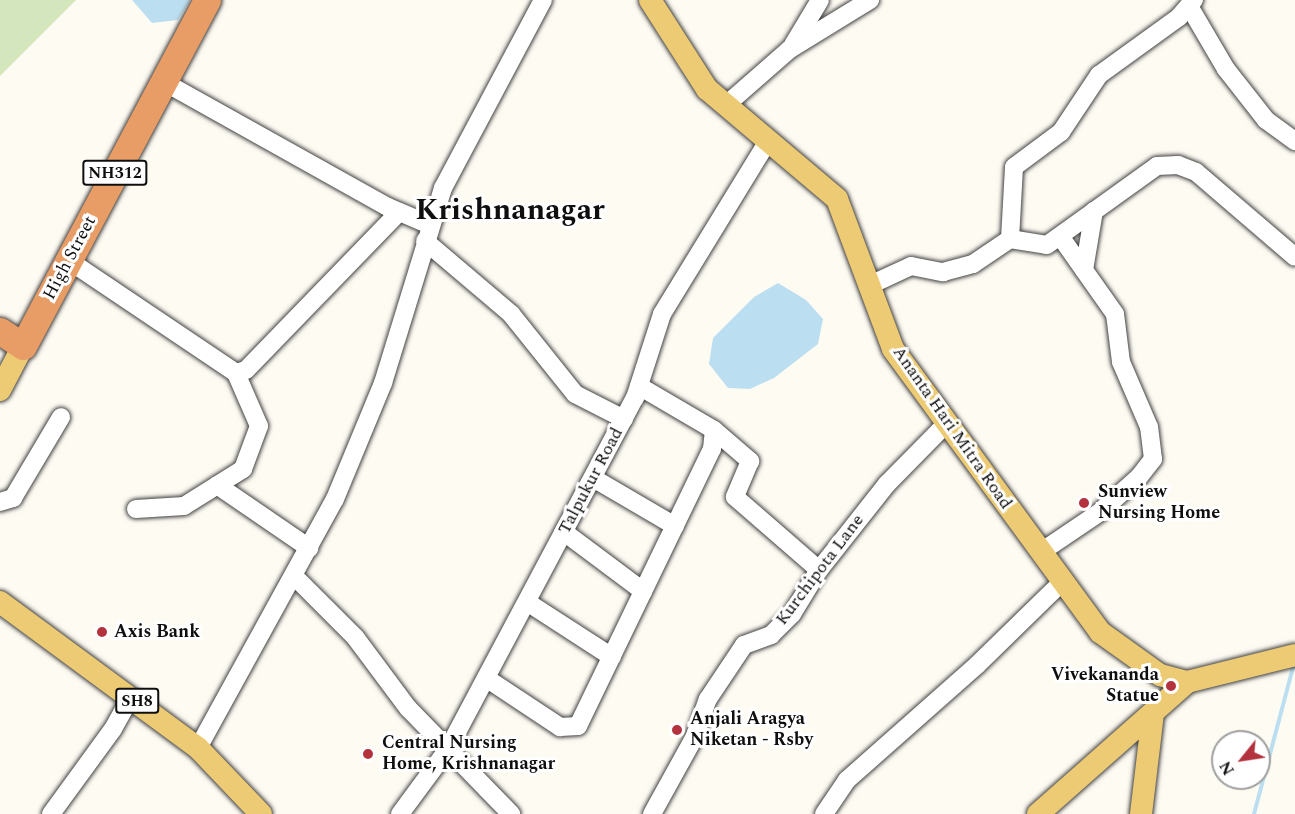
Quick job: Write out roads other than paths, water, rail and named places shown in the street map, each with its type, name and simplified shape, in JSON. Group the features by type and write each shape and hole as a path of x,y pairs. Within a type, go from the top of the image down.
{"highway":[{"name":"High Street","path":"23,346 207,0"},
{"path":"0,331 23,346"}],"main road":[{"name":"Ananta Hari Mitra Road","path":"650,0 707,89 837,199 893,349 1100,632 1160,675 1187,682"},
{"name":"High Street","path":"0,390 23,346"},
{"name":"SH8","path":"0,602 198,748 261,814"},
{"path":"1038,814 1154,714 1187,682 1295,656"},
{"path":"1141,814 1154,714"}],"street":[{"path":"198,748 295,577 334,499 383,383 427,233 443,188 543,0"},
{"path":"790,49 820,0"},
{"path":"726,105 790,49 870,0"},
{"path":"1010,239 1014,167 1061,132 1099,75 1179,17 1191,3 1226,69 1266,120 1295,141"},
{"path":"164,82 399,212 427,233 511,314 575,394 624,419"},
{"name":"Talpukur Road","path":"400,814 448,749 624,419 639,386 662,314 768,141"},
{"path":"870,285 911,266 943,272 973,264 1010,239 1047,245 1157,166 1178,165 1196,172 1295,256"},
{"path":"1084,270 1094,211"},
{"path":"236,373 254,362 399,212"},
{"path":"1041,552 1100,512 1139,477 1154,459 1149,427 1121,362 1115,315 1060,236"},
{"path":"68,261 236,373 259,426 243,469 184,506 136,509"},
{"path":"639,386 714,430 750,461 735,497 819,570"},
{"path":"0,502 13,498 61,417"},
{"name":"Kurchipota Lane","path":"652,814 694,736 708,699 744,645 771,634 792,614 819,570 886,484 947,423"},
{"path":"486,678 561,727 578,726 712,449 714,430"},
{"path":"593,478 675,526"},
{"path":"217,485 309,548"},
{"path":"564,531 644,591"},
{"path":"295,577 355,637 408,708 511,814"},
{"path":"824,814 847,780 977,665 1062,582"},
{"path":"527,602 612,657"},
{"path":"51,814 113,729 131,697"}],"water":[{"path":"132,0 190,0 178,20 152,23"},
{"path":"778,283 806,300 823,319 818,344 774,378 750,389 728,388 709,364 713,338 754,297"}],"waterway":[{"path":"1254,814 1294,664"}],"place":[{"name":"Sunview Nursing Home","path":"1084,503"},
{"name":"Axis Bank","path":"102,632"},
{"name":"Vivekananda Statue","path":"1171,686"},
{"name":"Anjali Aragya Niketan - Rsby","path":"677,730"},
{"name":"Central Nursing Home, Krishnanagar","path":"368,754"}],"district":[{"name":"Krishnanagar","path":"510,210"}]}
